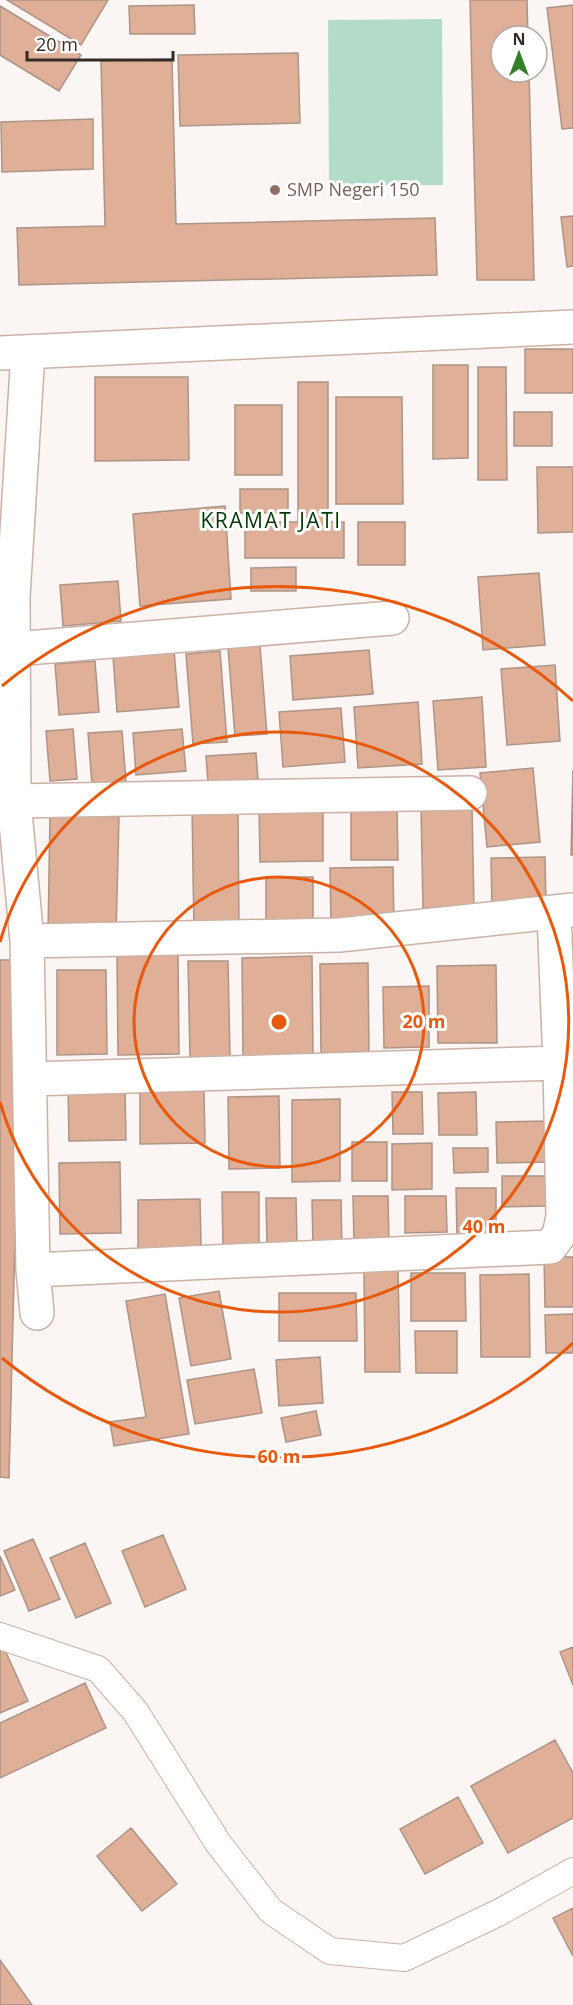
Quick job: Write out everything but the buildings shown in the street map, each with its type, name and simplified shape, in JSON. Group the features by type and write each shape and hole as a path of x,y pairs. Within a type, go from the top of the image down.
{"street":[{"path":"37,1313 33,1270 27,941 14,801 14,649 7,597 14,352 573,327"},
{"path":"14,649 392,618"},
{"path":"14,801 470,793"},
{"path":"27,941 339,935 563,912 560,1063 563,1217 559,1235 550,1247 33,1270"},
{"path":"31,1079 560,1063"}],"lane":[{"path":"0,1636 98,1669 135,1711 218,1843 271,1911 330,1951 404,1958 500,1912 573,1871"}],"green space":[{"path":"442,19 443,185 329,186 328,20"}],"place":[{"name":"SMP Negeri 150","path":"275,190"}],"district":[{"name":"KRAMAT JATI","path":"271,521"}]}
